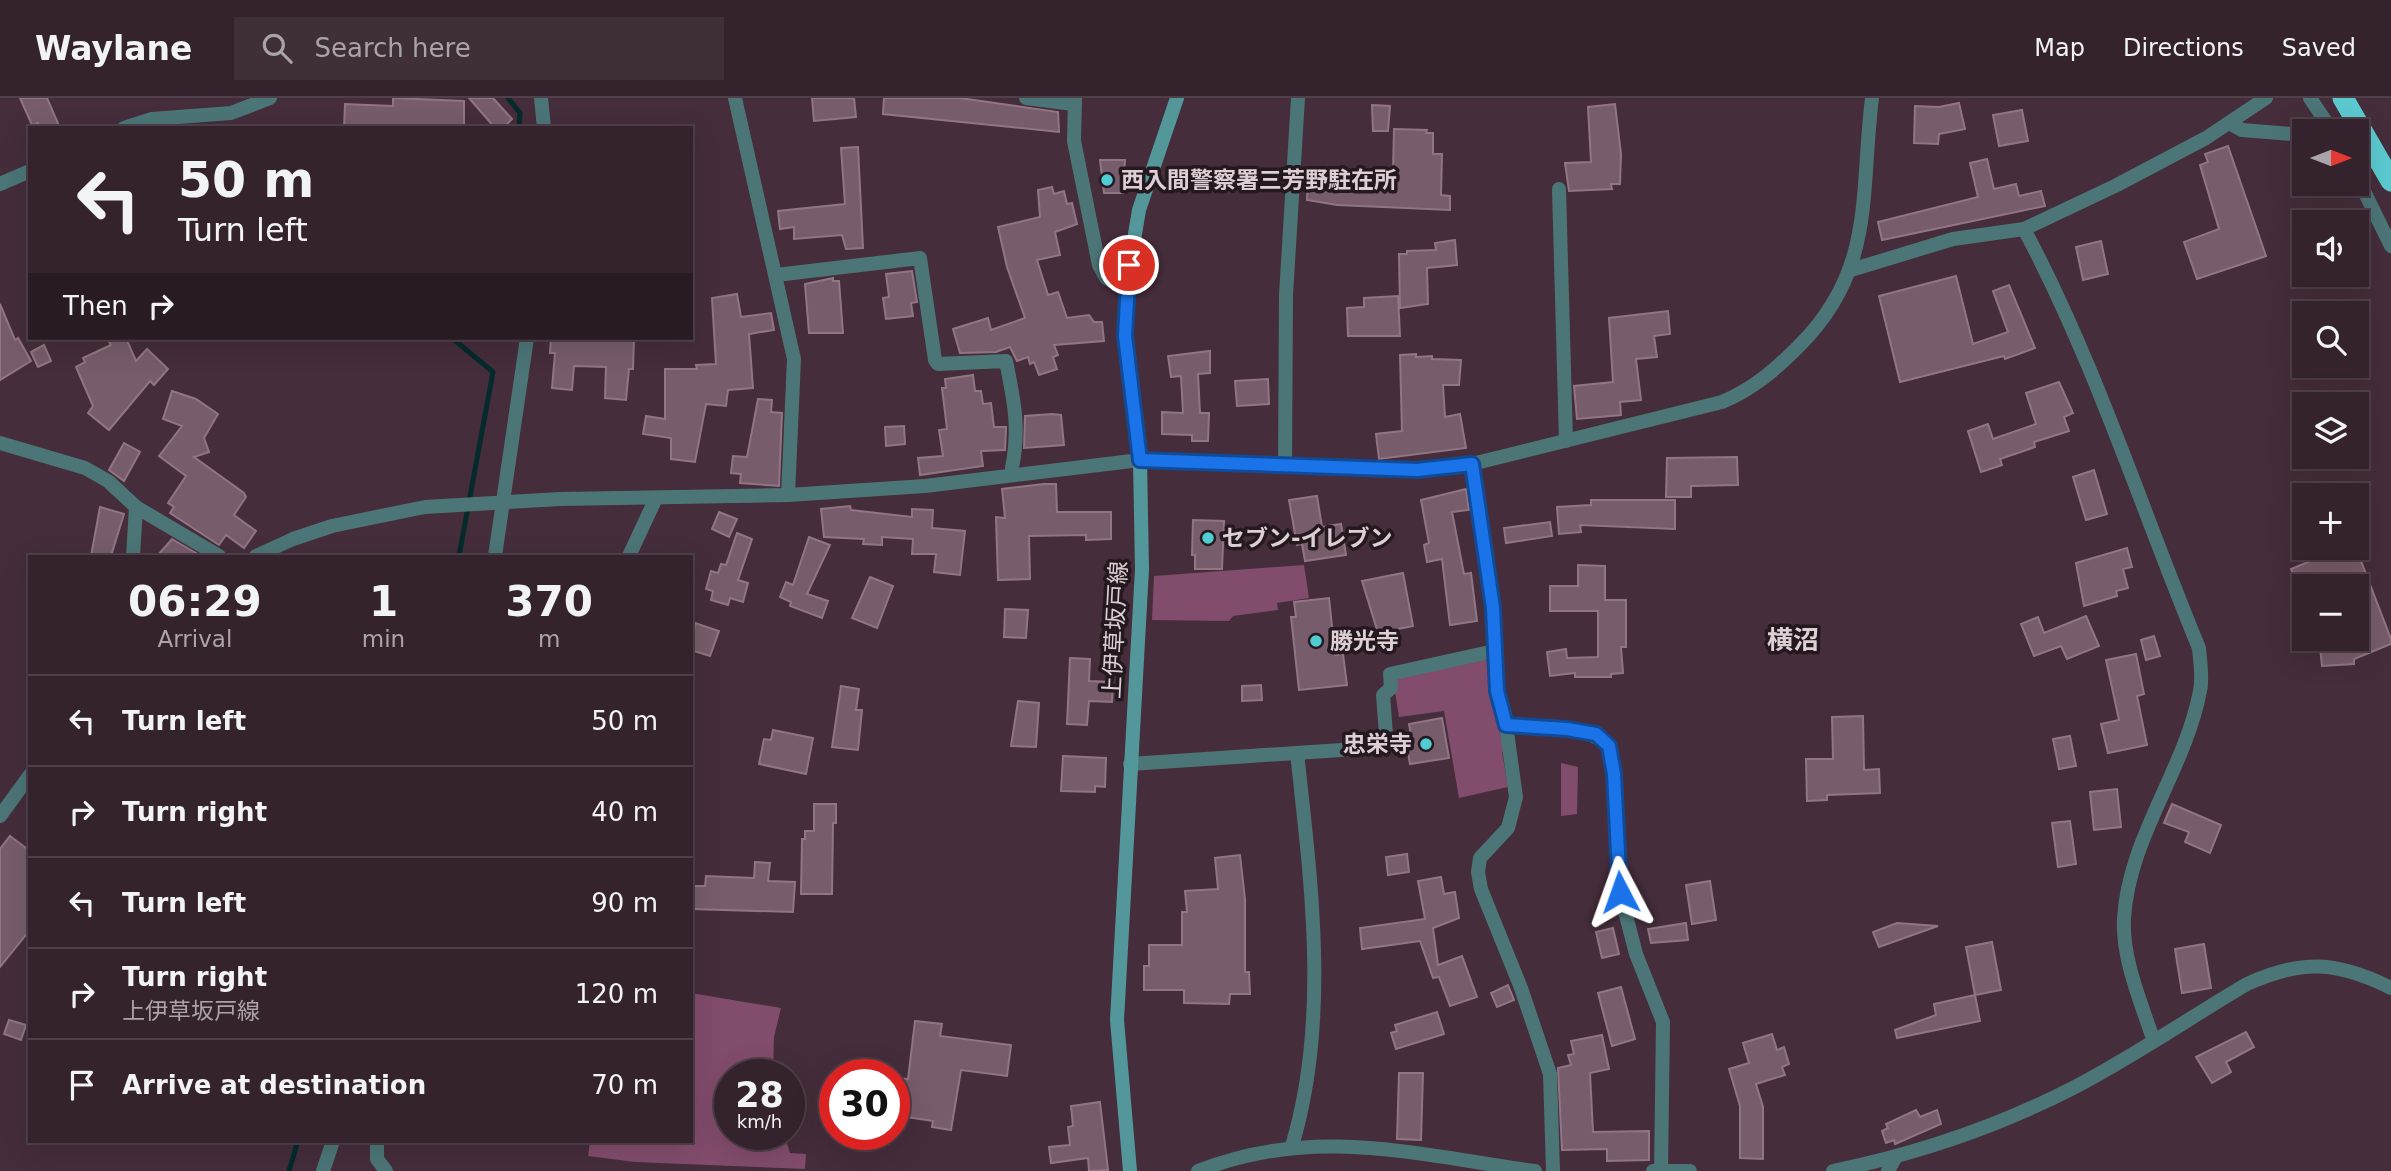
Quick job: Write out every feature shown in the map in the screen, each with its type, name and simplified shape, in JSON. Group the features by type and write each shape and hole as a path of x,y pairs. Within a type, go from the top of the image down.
{"highway":[{"path":"2343,98 2391,181"}],"main road":[{"name":"上伊草坂戸線","path":"1130,1171 1117,1020 1142,595 1140,460 1125,336 1126,288 1139,210 1177,98"}],"street":[{"path":"130,126 152,119 231,113 270,98"},
{"path":"541,98 544,126"},
{"path":"735,98 794,359 789,495"},
{"path":"1026,98 1074,101 1074,141 1099,265 1106,278 1126,288"},
{"path":"1285,466 1286,295 1298,98"},
{"path":"258,555 293,539 375,516 425,507 502,501 789,495 925,486 1140,460 1417,470 1472,464 1722,402 1745,392 1775,370 1821,322 1852,270 1859,235 1872,98"},
{"path":"1852,270 1953,239 2024,229 2115,186 2229,122 2266,98"},
{"path":"2310,98 2324,119"},
{"path":"2229,122 2242,130 2292,134"},
{"path":"0,184 28,172"},
{"path":"1559,189 1566,441"},
{"path":"2366,196 2391,246"},
{"path":"2024,229 2054,285 2199,648 2201,690 2130,878 2124,921 2133,974 2153,1039"},
{"path":"776,275 920,258 934,360 938,364 1006,361 1017,415 1018,437 1012,468"},
{"path":"495,555 527,340"},
{"path":"0,443 85,468 108,481 136,507 217,555"},
{"path":"1472,464 1493,608 1497,691 1506,725 1516,797 1514,814 1508,828 1480,858 1478,872 1481,889 1521,988 1550,1074 1553,1171"},
{"path":"629,555 656,498"},
{"path":"133,555 136,507"},
{"path":"1130,764 1387,747 1383,695 1391,688 1390,674 1494,652"},
{"path":"1506,725 1596,734 1609,746 1614,774 1620,892 1636,954 1663,1022 1661,1171"},
{"path":"1292,1146 1304,1105 1314,1022 1310,872 1297,753"},
{"path":"0,816 28,778"},
{"path":"1833,1171 1892,1165 2014,1116 2075,1087 2246,984 2274,971 2322,965 2343,968 2391,988"},
{"path":"323,1171 332,1143"},
{"path":"377,1143 377,1159 386,1171"},
{"path":"1198,1171 1227,1159 1292,1146 1374,1148 1535,1171"},
{"path":"1653,1171 1690,1171"}],"shaded area":[{"path":"1304,565 1309,598 1277,603 1278,610 1233,616 1229,621 1152,620 1154,576"},
{"path":"1484,658 1489,663 1490,689 1504,751 1508,787 1459,798 1444,711 1399,717 1393,679"},
{"path":"1561,763 1578,767 1577,814 1561,816"},
{"path":"693,993 781,1008 774,1037 773,1059 714,1059 714,1150 789,1150 790,1153 806,1154 805,1169 635,1162 588,1156 590,1143 693,1143"}],"building":[{"path":"20,98 47,98 59,126 39,126 38,123 32,125"},
{"path":"393,98 464,101 464,126 344,126 345,104 393,106"},
{"path":"469,98 493,98 512,119 505,126 493,126"},
{"path":"812,98 854,98 856,117 814,121"},
{"path":"884,98 960,98 1058,112 1059,132 883,114"},
{"path":"1959,103 1965,129 1939,134 1938,144 1914,143 1915,106 1939,107"},
{"path":"1615,104 1621,154 1620,184 1611,184 1612,189 1569,191 1565,163 1591,162 1588,107"},
{"path":"1372,105 1390,106 1388,131 1373,131"},
{"path":"2022,110 2028,141 1999,146 1993,115"},
{"path":"1394,129 1427,130 1426,133 1433,133 1433,154 1442,154 1441,195 1450,196 1450,210 1337,205 1307,200 1308,172 1393,174"},
{"path":"2228,146 2266,256 2197,279 2184,242 2219,229 2200,165 2208,162 2205,154"},
{"path":"858,147 863,248 846,249 842,235 794,239 794,227 780,229 778,211 845,204 841,148"},
{"path":"1987,159 1994,189 2016,184 2019,196 2041,191 2045,206 1882,240 1878,222 1978,197 1970,163"},
{"path":"1100,160 1125,160 1123,193 1104,193"},
{"path":"1052,187 1054,194 1064,191 1067,204 1072,203 1077,224 1055,232 1060,255 1037,260 1048,295 1058,292 1067,318 1089,315 1094,322 1102,322 1104,341 1054,345 1058,355 1053,357 1057,369 1039,375 1034,362 1030,364 1028,357 1017,361 1010,347 996,352 960,353 953,329 988,318 991,330 1025,318 1007,267 998,227 1040,217 1038,190"},
{"path":"1455,240 1457,265 1427,268 1428,304 1400,308 1399,254 1407,254 1407,251 1436,250 1435,243"},
{"path":"2101,241 2108,274 2083,280 2076,247"},
{"path":"912,271 917,302 911,303 913,316 886,319 883,298 889,297 886,274"},
{"path":"1956,276 1973,344 2008,332 1993,291 2009,285 2035,348 2005,359 2004,356 1900,382 1879,296"},
{"path":"833,278 833,281 839,281 843,333 809,333 805,284"},
{"path":"737,294 741,317 771,313 774,330 749,334 753,388 728,390 726,406 706,404 695,462 671,459 671,438 643,434 646,416 665,419 665,369 697,369 696,365 716,364 712,298"},
{"path":"1398,296 1400,336 1348,336 1347,308 1364,307 1364,298"},
{"path":"0,304 15,340 18,338 31,361 0,380"},
{"path":"1668,311 1670,334 1654,336 1657,357 1636,359 1641,400 1620,402 1621,415 1577,419 1574,386 1613,382 1609,318"},
{"path":"108,340 127,340 136,361 147,349 168,369 154,385 150,381 109,430 88,413 93,406 76,367 85,362 83,358 111,345"},
{"path":"551,340 634,340 633,369 629,369 626,400 605,398 606,367 574,366 572,390 552,388 555,353 550,353"},
{"path":"44,345 51,361 38,367 31,352"},
{"path":"1210,351 1210,373 1198,374 1200,413 1209,413 1208,441 1192,441 1192,435 1162,434 1162,412 1183,413 1181,376 1171,377 1168,356"},
{"path":"1416,354 1416,357 1461,360 1459,385 1443,385 1445,417 1460,414 1466,448 1379,459 1376,434 1402,431 1400,355"},
{"path":"973,375 975,391 981,391 983,404 991,403 994,427 1006,427 1005,450 981,451 983,466 920,475 918,458 943,456 939,430 947,429 942,388 946,388 945,379"},
{"path":"1268,379 1269,404 1237,406 1235,381"},
{"path":"2059,382 2073,413 2064,417 2069,431 2034,442 2035,447 2000,459 2002,465 1981,472 1968,431 1988,424 1993,439 2036,424 2026,393"},
{"path":"172,391 196,399 218,414 204,438 209,452 194,457 244,493 246,497 234,515 256,531 244,548 226,535 219,545 170,513 174,507 168,503 186,476 159,456 182,426 163,419"},
{"path":"758,399 772,400 771,412 782,413 779,486 740,483 741,474 731,473 733,456 747,457"},
{"path":"1061,415 1064,445 1024,448 1025,416"},
{"path":"904,426 905,444 886,446 885,427"},
{"path":"124,443 140,452 124,481 109,470"},
{"path":"1737,457 1738,485 1691,486 1691,497 1666,497 1667,458"},
{"path":"2094,470 2107,514 2086,520 2073,477"},
{"path":"1056,484 1057,512 1111,512 1111,539 1086,540 1086,535 1029,536 1030,579 998,580 996,517 1005,518 1002,489"},
{"path":"1466,489 1469,510 1452,512 1464,574 1471,573 1477,621 1450,625 1442,559 1427,562 1424,545 1429,543 1421,500"},
{"path":"1317,496 1322,527 1341,524 1346,555 1305,561 1302,544 1297,545 1289,500"},
{"path":"1591,500 1675,500 1675,529 1580,525 1581,532 1559,534 1557,507 1591,505"},
{"path":"850,506 851,510 912,517 912,509 933,510 932,528 965,531 960,575 934,572 936,554 912,554 913,539 882,537 882,545 863,544 864,539 824,537 821,509"},
{"path":"100,507 124,514 111,555 91,555"},
{"path":"719,512 737,519 729,537 712,529"},
{"name":"セブン-イレブン","path":"1193,520 1224,521 1222,569 1195,569 1195,555 1192,555"},
{"path":"1550,522 1552,536 1506,543 1504,528"},
{"path":"737,533 752,539 738,580 748,583 743,602 730,598 728,605 711,600 713,591 706,589 711,571 718,573 721,564 726,565"},
{"path":"809,537 830,545 807,594 828,601 822,618 790,606 791,602 780,597 786,582 793,585"},
{"path":"172,539 199,555 158,555"},
{"path":"2127,548 2132,567 2123,569 2128,588 2116,591 2117,596 2084,606 2076,563"},
{"path":"2313,560 2361,560 2366,574 2293,574 2291,569"},
{"path":"1578,565 1605,566 1605,600 1626,600 1626,647 1621,647 1623,673 1611,674 1611,677 1575,677 1575,673 1550,676 1547,652 1566,649 1567,658 1598,657 1598,611 1550,611 1550,586 1578,586"},
{"path":"1403,573 1413,626 1378,633 1362,581"},
{"path":"870,577 893,586 877,628 852,618"},
{"path":"2369,582 2391,644 2354,659 2354,664 2322,666 2320,651 2369,651"},
{"name":"勝光寺","path":"1329,598 1335,655 1343,654 1347,685 1299,690 1291,617 1296,617 1294,602"},
{"path":"1005,609 1028,610 1026,638 1004,637"},
{"path":"2086,616 2099,646 2067,659 2061,646 2034,656 2021,624 2038,617 2044,633"},
{"path":"695,623 719,631 710,656 693,651"},
{"path":"2154,636 2160,656 2146,660 2141,640"},
{"path":"2136,654 2144,694 2137,696 2147,745 2108,753 2101,724 2119,720 2106,660"},
{"path":"1070,658 1090,659 1089,681 1113,682 1112,702 1089,701 1087,725 1067,724"},
{"path":"1261,685 1262,700 1242,701 1242,686"},
{"path":"841,686 859,689 856,710 862,710 858,750 832,747"},
{"path":"1018,701 1039,703 1036,747 1011,746"},
{"path":"1863,716 1864,770 1879,769 1880,793 1827,795 1827,800 1807,801 1806,759 1833,759 1832,717"},
{"name":"忠栄寺","path":"1442,718 1449,758 1410,764 1405,736 1411,735 1409,724"},
{"path":"773,730 813,738 806,774 759,764 764,739 771,740"},
{"path":"2070,736 2076,766 2059,769 2053,739"},
{"path":"1063,756 1106,758 1105,787 1095,786 1095,792 1061,791"},
{"path":"2117,789 2121,827 2094,830 2090,792"},
{"path":"814,804 836,804 836,823 833,823 832,894 801,894 802,839 805,839 805,831 814,831"},
{"path":"2172,804 2221,825 2210,853 2185,842 2189,832 2164,823"},
{"path":"2070,821 2076,864 2058,867 2052,823"},
{"path":"10,836 28,850 28,932 0,967 0,849"},
{"path":"1407,854 1409,872 1388,875 1386,857"},
{"path":"1240,855 1245,899 1245,972 1249,972 1250,994 1230,994 1229,1004 1184,1003 1184,990 1144,990 1144,966 1149,966 1149,945 1182,945 1182,912 1187,912 1185,891 1218,889 1215,858"},
{"path":"755,862 770,863 768,881 795,882 793,912 693,909 693,886 705,886 706,876 754,878"},
{"path":"1441,877 1444,894 1455,892 1459,918 1433,928 1438,965 1462,956 1477,997 1450,1006 1439,977 1433,978 1420,941 1362,949 1360,928 1425,919 1418,881"},
{"path":"1710,881 1716,920 1692,924 1686,885"},
{"path":"1686,923 1688,940 1651,943 1648,929"},
{"path":"1897,923 1938,926 1879,947 1873,932"},
{"path":"1613,928 1619,954 1602,958 1596,932"},
{"path":"1992,942 2001,990 1975,995 1966,947"},
{"path":"2204,944 2211,988 2182,993 2175,949"},
{"path":"1508,985 1514,1000 1497,1007 1491,993"},
{"path":"1621,987 1635,1039 1612,1046 1598,993"},
{"path":"1975,995 1980,1021 1897,1038 1895,1030 1936,1015 1934,1004"},
{"path":"1437,1012 1444,1034 1396,1049 1391,1033 1397,1031 1395,1025"},
{"path":"9,1020 26,1025 21,1040 4,1034"},
{"path":"915,1021 942,1024 940,1036 1011,1045 1007,1076 961,1070 951,1130 932,1127 933,1121 910,1118 910,1062"},
{"path":"2246,1032 2254,1047 2226,1062 2231,1072 2212,1083 2196,1057"},
{"path":"1772,1034 1777,1050 1784,1047 1789,1064 1782,1067 1785,1075 1756,1084 1763,1107 1763,1159 1740,1158 1740,1106 1729,1069 1749,1063 1743,1043"},
{"path":"1602,1035 1609,1069 1590,1073 1593,1132 1649,1131 1649,1160 1607,1161 1607,1149 1562,1150 1558,1068 1571,1065 1568,1055 1574,1054 1571,1041"},
{"path":"1399,1073 1423,1073 1421,1140 1397,1139"},
{"path":"1100,1102 1108,1170 1089,1171 1088,1158 1051,1163 1049,1147 1070,1145 1068,1127 1073,1126 1071,1106"},
{"path":"1916,1110 1920,1117 1937,1110 1941,1124 1895,1144 1894,1140 1886,1143 1882,1131 1888,1128 1886,1124"}],"waterway":[{"path":"508,98 520,113 519,126"},
{"path":"454,340 493,372 459,555"},
{"path":"289,1171 297,1143"}],"place":[{"name":"西入間警察署三芳野駐在所","path":"1107,180"},
{"name":"セブン-イレブン","path":"1208,538"},
{"name":"勝光寺","path":"1316,641"},
{"name":"忠栄寺","path":"1426,744"}],"district":[{"name":"横沼","path":"1793,640"}],"route":[{"path":"1129,265 1125,336 1130,396 1140,460 1417,470 1472,464 1493,608 1497,691 1506,725 1596,734 1609,746 1614,774 1620,892"}]}
